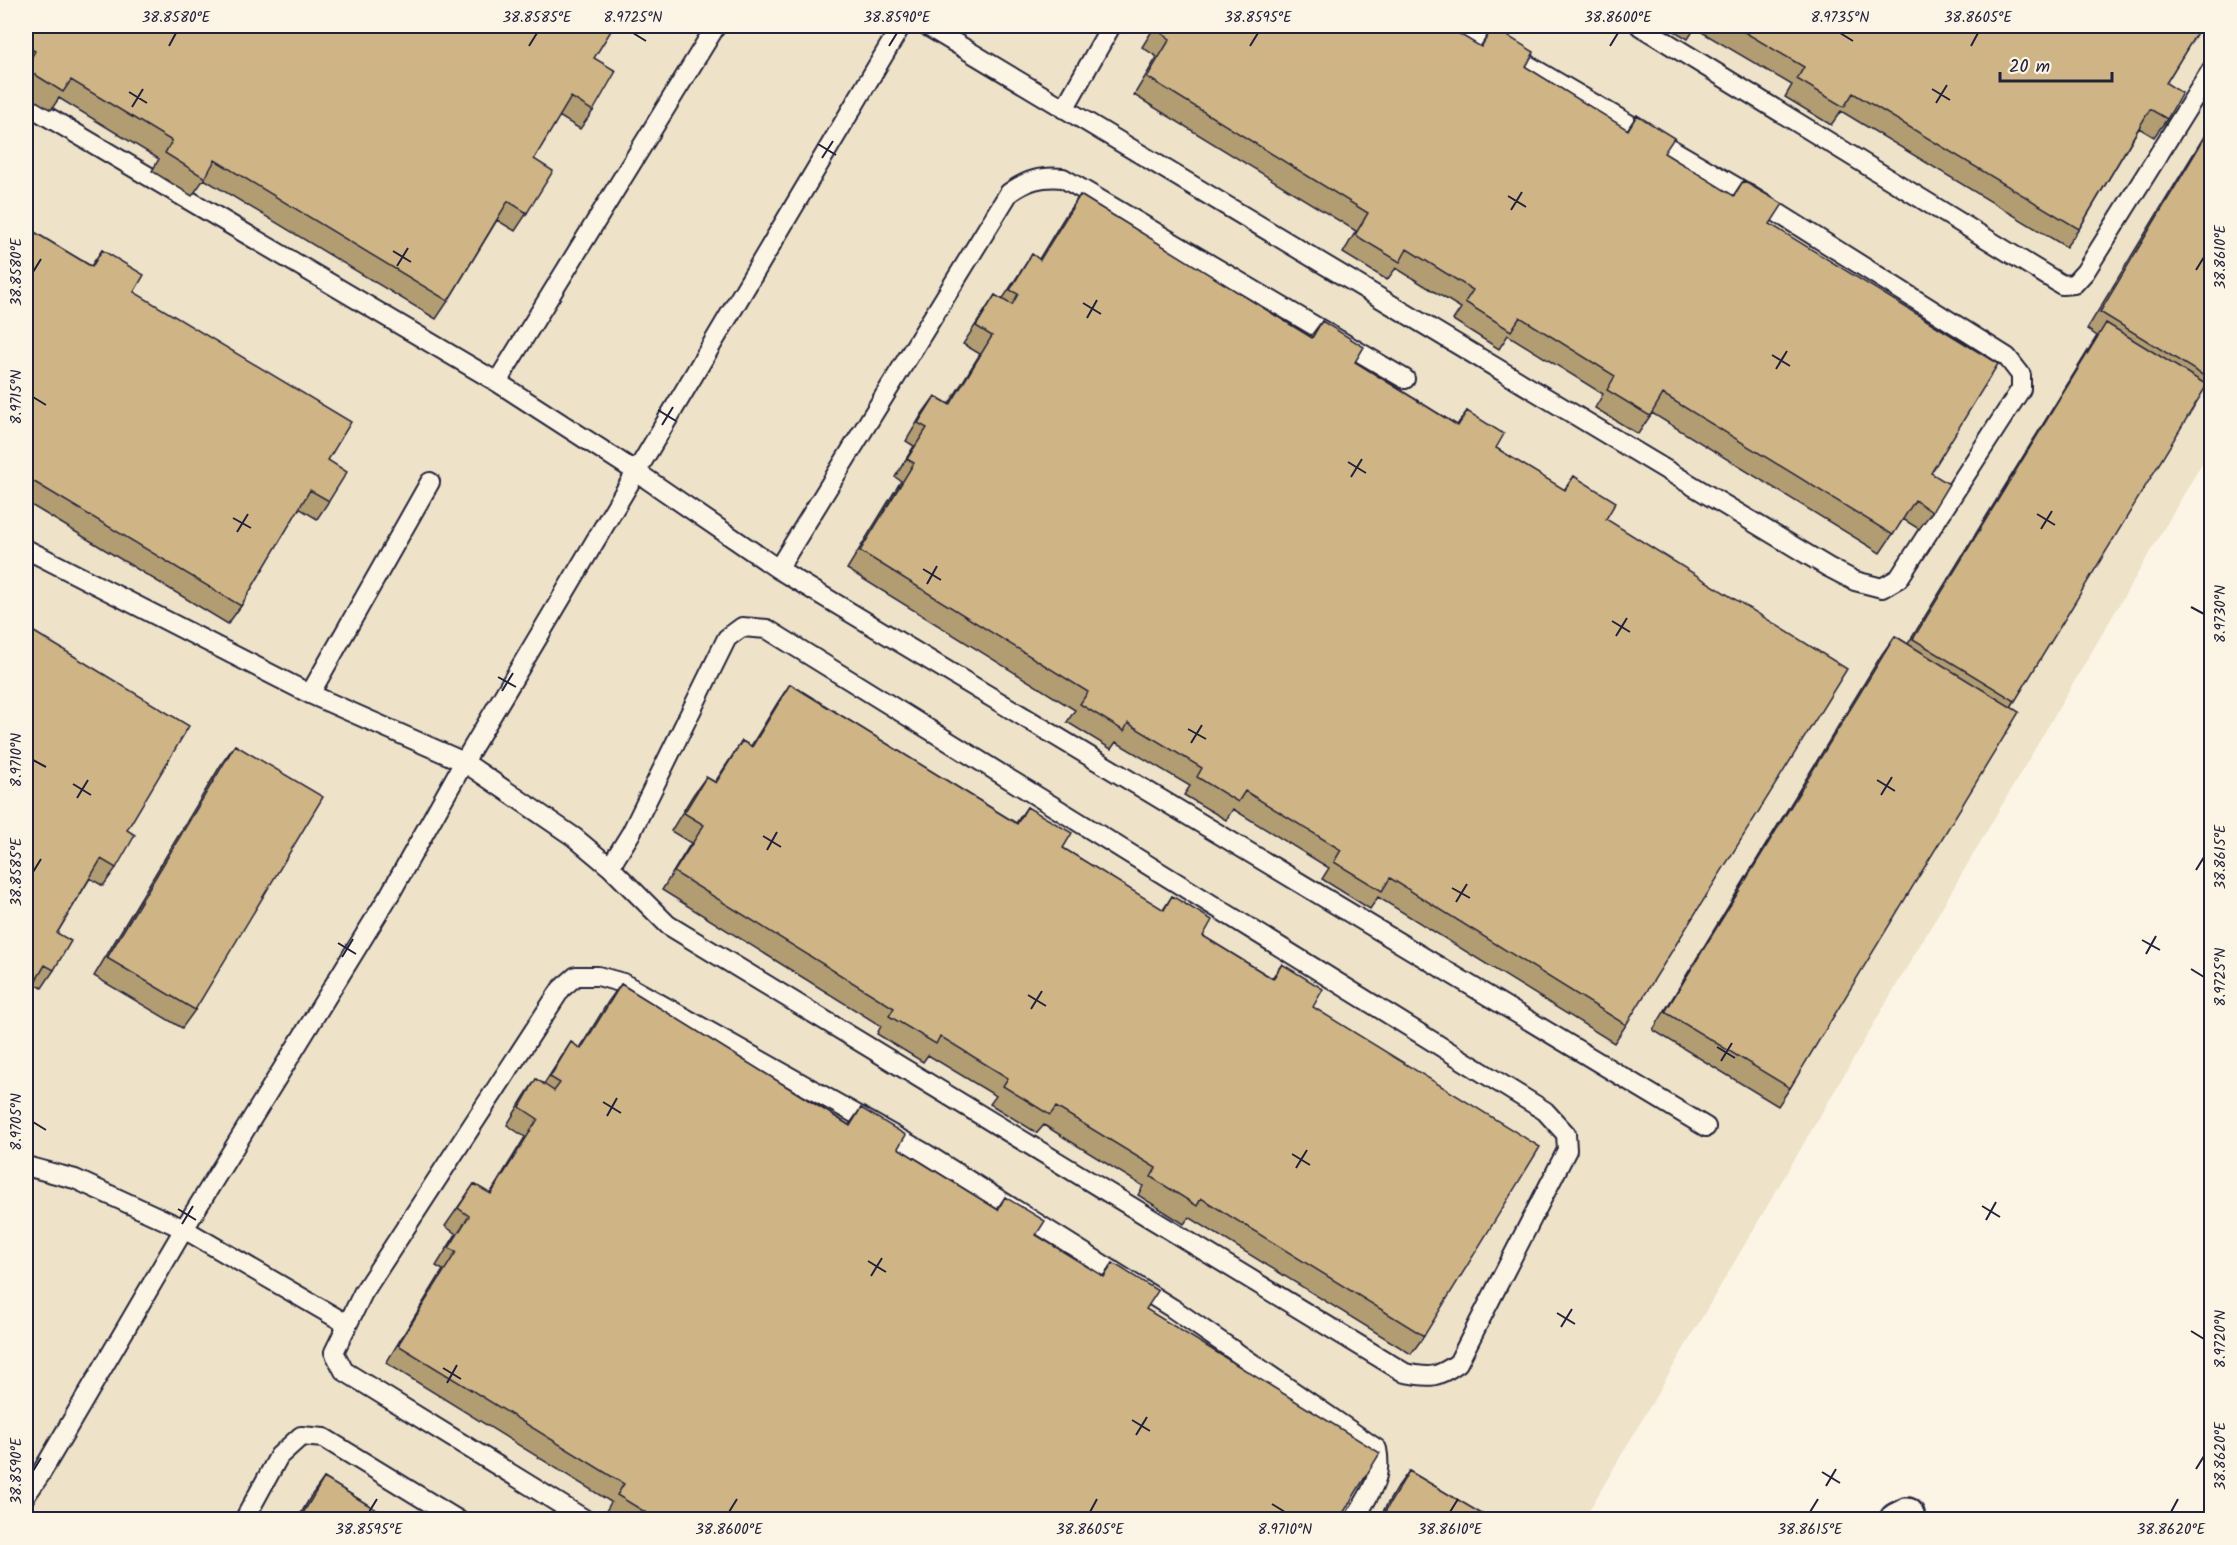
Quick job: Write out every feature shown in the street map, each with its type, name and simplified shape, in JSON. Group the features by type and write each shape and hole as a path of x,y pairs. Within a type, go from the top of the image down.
{"lane":[{"path":"497,382 716,26"},
{"path":"26,1495 33,1471 390,894 464,762 638,473 901,26"},
{"path":"927,26 1828,567 1855,581 1882,588 1899,578 2021,388 2021,375 2007,357 1738,188 1461,26"},
{"path":"1064,109 1111,26"},
{"path":"1640,26 2062,285 2074,284 2085,272 2211,69"},
{"path":"26,104 497,382 638,473 778,569 1706,1127"},
{"path":"778,569 1009,193 1024,182 1044,176 1063,178 1405,380"},
{"path":"310,694 430,482"},
{"path":"26,549 310,694 464,762 574,837 609,867 668,925 1405,1373 1424,1376 1441,1375 1458,1363 1567,1150 1566,1134 1545,1111 767,629 742,627 727,638 631,833 609,867"},
{"path":"586,1520 344,1371 334,1352 363,1293 561,989 576,976 598,976 623,983 925,1153 1172,1308 1377,1449 1380,1466 1376,1484 1354,1520"},
{"path":"26,1166 75,1179 184,1229 347,1324"},
{"path":"244,1520 279,1456 301,1436 324,1438 458,1520"}],"shaded area":[{"path":"26,26 2211,26 2211,448 1584,1519 26,1519"}],"building":[{"path":"26,26 614,26 594,58 616,71 593,111 571,97 534,159 553,171 527,213 508,201 448,301 215,160 205,178 165,153 172,141 71,80 63,92 26,69 35,51 26,46"},
{"path":"1157,26 1446,26 1481,47 1493,27 1534,52 1526,67 1628,130 1637,115 1674,138 1664,153 1734,196 1743,181 1783,204 1770,224 1998,364 1931,473 1949,484 1932,512 1915,500 1893,535 1663,394 1650,416 1607,390 1615,376 1520,317 1511,331 1465,302 1473,290 1407,249 1400,262 1355,235 1368,213 1147,77 1170,39 1155,29"},
{"path":"1734,26 2201,26 2166,83 2182,93 2167,119 2150,109 2079,229 1853,93 1844,107 1797,79 1804,67"},
{"path":"2211,127 2211,375 2209,379 2100,312"},
{"path":"1080,195 1312,338 1322,321 1364,347 1355,362 1458,426 1467,411 1504,434 1496,448 1565,490 1574,476 1616,502 1606,519 1847,669 1626,1025 1390,878 1382,891 1334,862 1341,850 1245,791 1238,802 1197,777 1202,768 1128,723 1124,731 1080,704 1088,692 860,551 914,463 907,459 927,428 918,423 935,396 950,405 992,336 976,326 995,295 1012,305 1018,294 1010,290 1032,254 1040,260"},
{"path":"26,204 35,210 26,225"},
{"path":"26,227 92,267 102,250 144,275 134,292 351,422 328,460 347,472 329,501 310,490 241,606 26,477"},
{"path":"2106,323 2207,385 2015,701 1913,639"},
{"path":"26,627 189,726 127,830 135,835 116,868 101,859 57,933 71,941 54,970 45,965 26,997"},
{"path":"1895,636 2019,712 1790,1088 1665,1012"},
{"path":"790,684 1017,824 1027,807 1072,833 1063,848 1164,910 1172,896 1212,920 1203,936 1273,979 1282,964 1323,989 1313,1007 1540,1147 1424,1336 1201,1198 1197,1206 1151,1177 1156,1168 1056,1107 1050,1115 1003,1086 1008,1078 940,1036 936,1044 889,1016 894,1008 674,872 704,825 684,813 706,777 716,783 742,741 752,747"},
{"path":"235,745 323,797 195,1010 107,958"},
{"path":"621,984 850,1126 861,1108 906,1135 898,1148 998,1210 1005,1197 1045,1221 1036,1235 1104,1277 1113,1263 1158,1291 1146,1309 1380,1453 1339,1520 680,1520 670,1514 667,1520 658,1520 617,1495 624,1484 398,1345 456,1252 449,1248 469,1216 458,1208 474,1184 491,1194 538,1119 520,1107 536,1079 554,1091 560,1083 550,1077 571,1042 581,1049"},
{"path":"1409,1471 1492,1520 1380,1520"},
{"path":"324,1478 393,1520 299,1520"}]}
